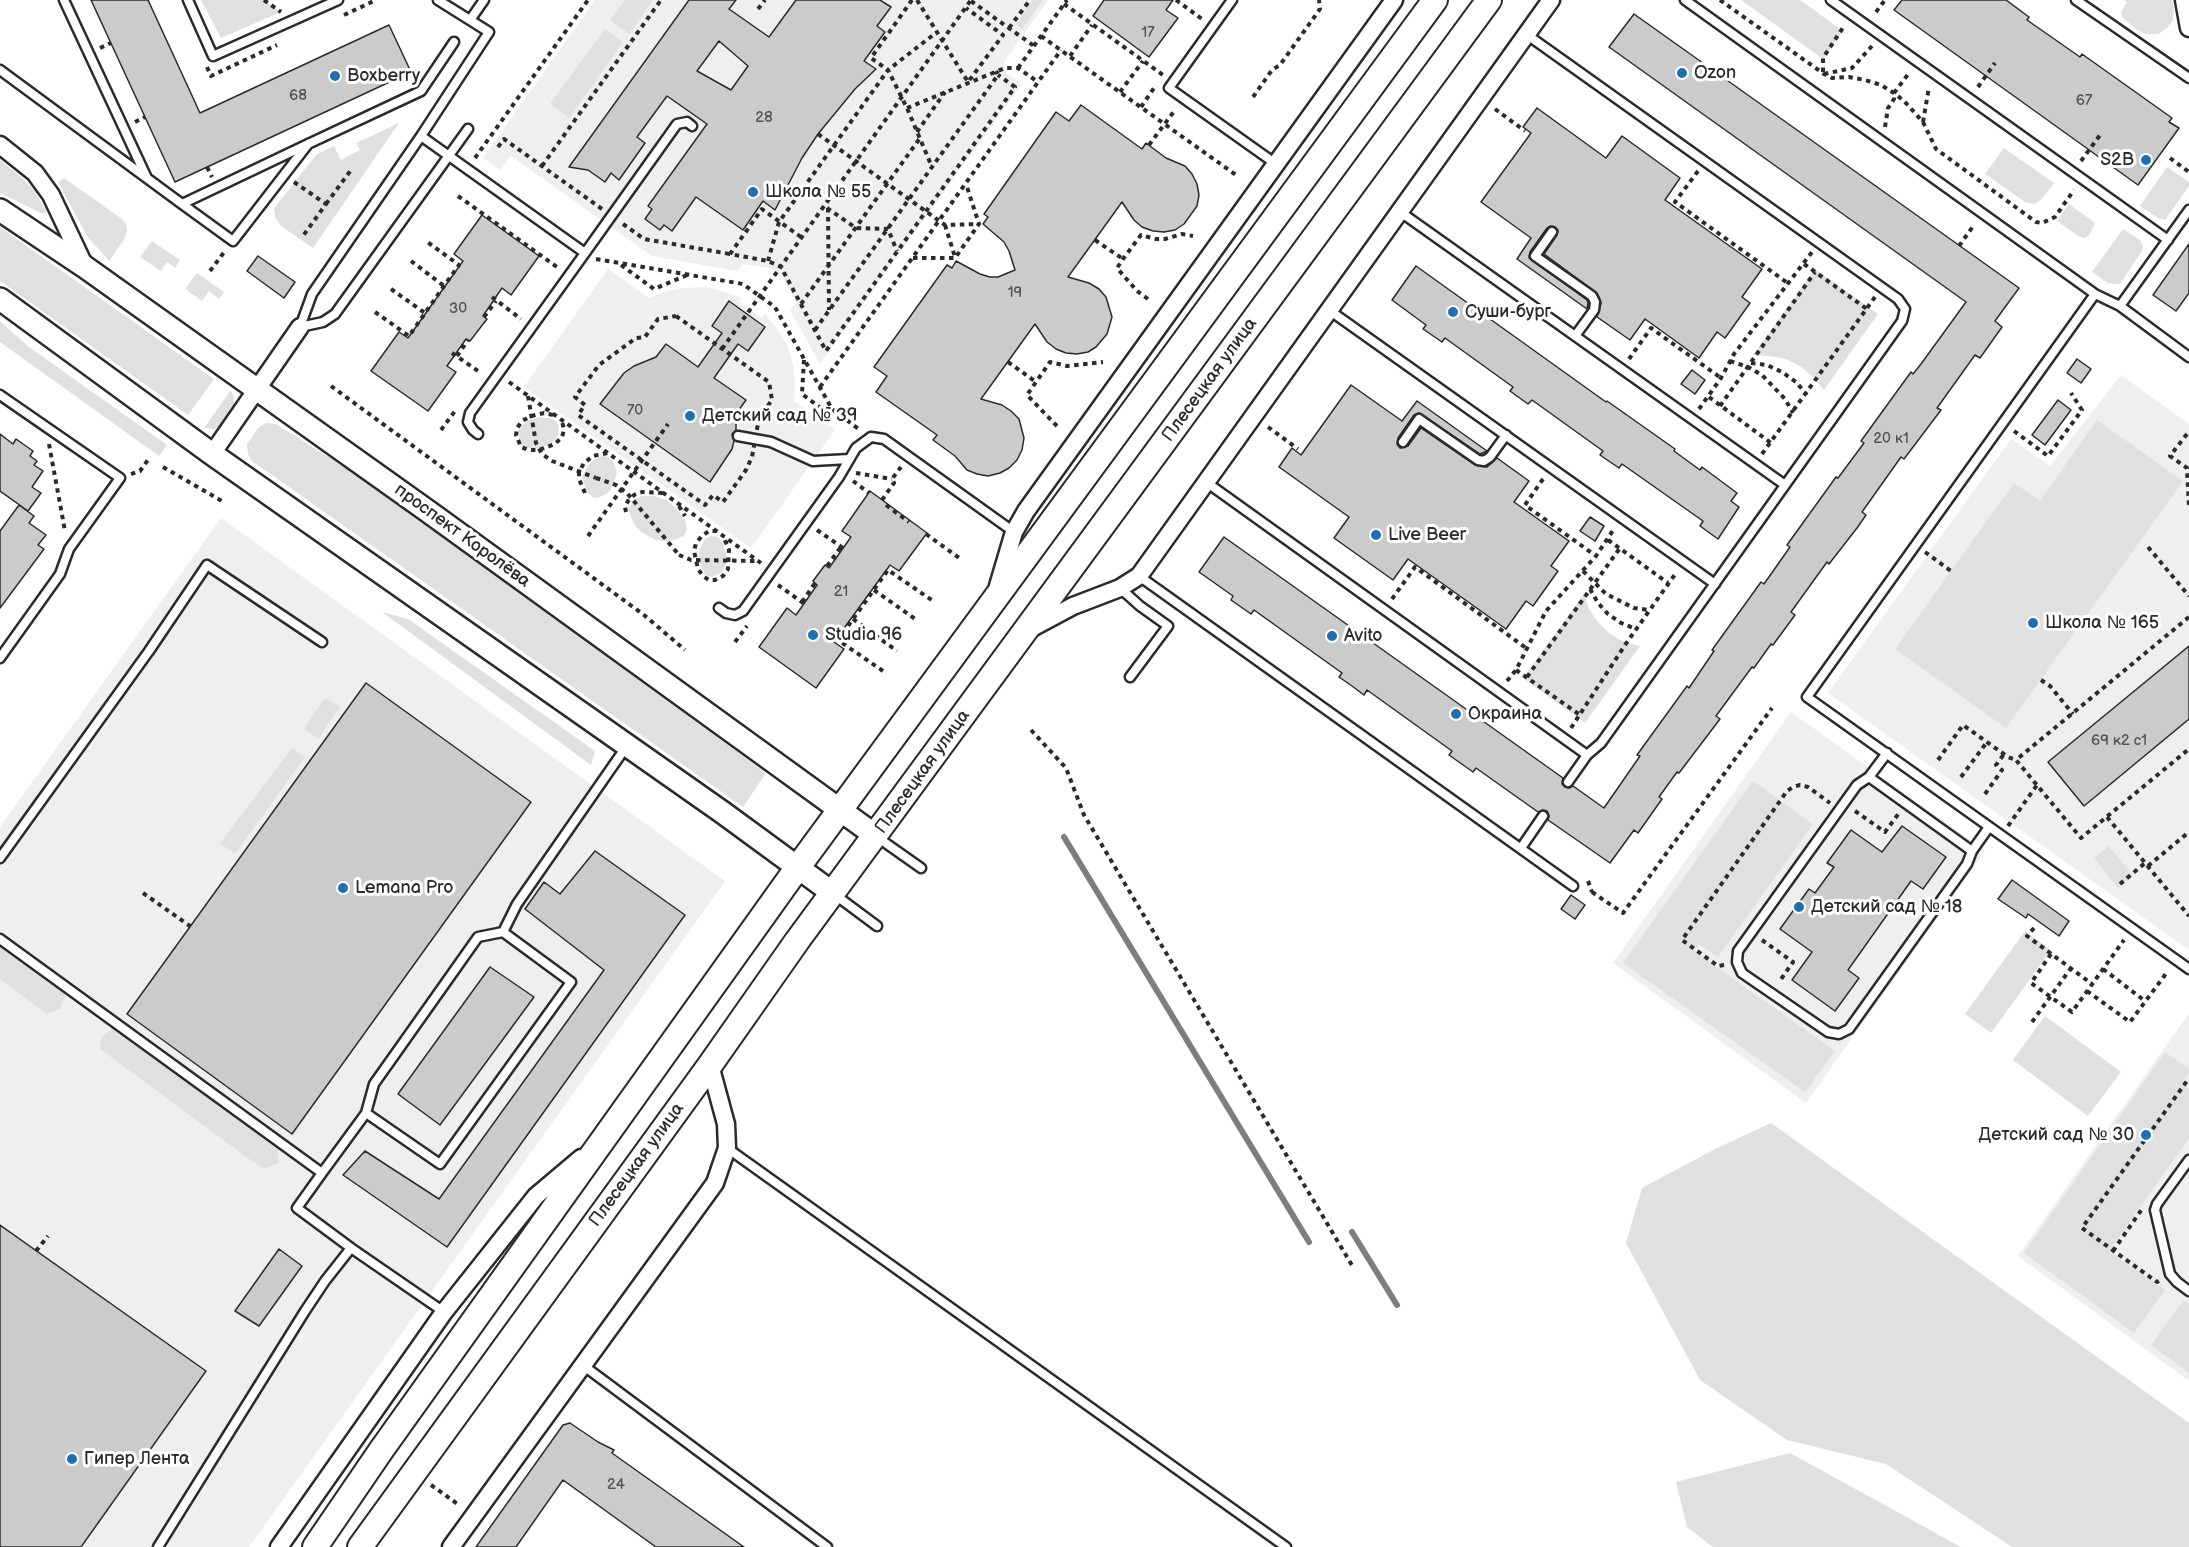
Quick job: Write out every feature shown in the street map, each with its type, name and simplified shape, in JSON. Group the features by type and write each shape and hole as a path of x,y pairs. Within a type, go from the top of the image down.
{"main road":[{"path":"315,1547 382,1449 608,1137 798,867 1435,0"},
{"name":"Плесецкая улица","path":"360,1547 710,1065 797,941 834,894 1489,0"}],"street":[{"path":"993,602 1014,532 1026,511 1394,0"},
{"path":"1026,631 1073,606 1120,588 1139,576 1551,0"},
{"path":"2184,0 2189,28"},
{"path":"0,145 35,173 51,195 85,267"},
{"name":"проспект Королёва","path":"0,210 256,388 876,836"},
{"path":"0,299 212,454 834,894"},
{"path":"212,454 300,327"},
{"path":"451,1547 715,1183 728,1148 726,1124 710,1065"},
{"path":"279,1547 444,1312 536,1196 608,1137"}],"lane":[{"path":"64,0 147,180"},
{"path":"188,0 213,56 338,0"},
{"path":"300,327 312,294 489,32 438,0"},
{"path":"470,20 484,0"},
{"path":"1232,0 1169,88 1276,164"},
{"path":"1685,0 2095,294 2120,306 2189,357"},
{"path":"1831,0 2168,240"},
{"path":"2076,0 2189,78"},
{"path":"1526,34 1882,287 1898,299 1905,309 1902,321 1715,584 1602,742 1587,755 1568,782"},
{"path":"182,204 421,91 454,42"},
{"path":"0,70 233,241 308,144"},
{"path":"478,434 468,422 470,413 677,124 687,122 692,126"},
{"path":"300,327 323,322 335,314 468,129"},
{"path":"421,135 585,253"},
{"path":"2120,306 2189,210"},
{"path":"1400,211 1785,485"},
{"path":"1552,232 1535,255 1592,296 1596,302 1594,310 1575,336"},
{"path":"2095,294 1807,697 2189,969"},
{"path":"1329,310 1715,584"},
{"path":"0,395 120,477 69,549 60,574 0,658"},
{"path":"1403,442 1419,419 1484,461 1490,458 1506,435"},
{"path":"738,435 771,442 813,461 849,459"},
{"path":"719,608 735,615 743,611 839,477 856,448 871,437 884,439 1014,532"},
{"path":"1206,482 1587,755"},
{"path":"0,858 149,651 207,565 322,642"},
{"path":"1139,576 1573,886"},
{"path":"1120,588 1168,626 1130,676"},
{"path":"503,932 517,903 627,746"},
{"path":"1887,753 1869,777 1857,785 1738,951 1737,962 1742,973 1828,1032 1839,1034 1849,1029 1967,864 1972,851 1989,827"},
{"path":"1869,777 1972,851"},
{"path":"1521,848 1544,816"},
{"name":"проспект Королёва","path":"876,836 921,868"},
{"path":"834,894 877,926"},
{"path":"366,1113 440,1164 571,982 503,932 478,937 374,1084 366,1113 297,1208 444,1312"},
{"path":"0,939 322,1173"},
{"path":"728,1148 1286,1547"},
{"path":"2189,1160 2155,1210 2170,1274 2176,1282 2189,1291"},
{"path":"158,1547 305,1311 351,1248"},
{"path":"584,1366 827,1547"}],"path":[{"path":"468,169 588,0"},
{"path":"542,166 661,0"},
{"path":"758,9 765,0"},
{"path":"932,167 888,70 871,58 914,0 968,82"},
{"path":"722,349 801,237 826,207 856,161 971,0 1034,46"},
{"path":"1009,28 1030,0"},
{"path":"1176,0 1203,20"},
{"path":"1253,97 1272,70 1280,65 1320,9 1319,0"},
{"path":"1720,0 1824,74 1832,78 1849,77 1865,80 1881,85 1894,93 1923,122 1930,139 1941,153 2036,222 2042,223 2055,217 2074,190"},
{"path":"1876,12 1885,0"},
{"path":"1018,68 1065,2 1092,25 1163,75"},
{"path":"966,8 1003,35 968,82"},
{"path":"1070,56 1092,25"},
{"path":"1824,74 1822,58 1844,26"},
{"path":"768,261 779,222 888,70 937,32"},
{"path":"1041,36 1236,175"},
{"path":"1819,80 1824,74 1852,68 1872,46"},
{"path":"819,387 1061,50"},
{"path":"1120,92 1143,61"},
{"path":"1978,87 1995,63"},
{"path":"907,108 1012,66 1038,82"},
{"path":"815,330 997,73"},
{"path":"801,237 762,209 730,254 768,261 781,267 826,351 1015,87 997,73"},
{"path":"1886,127 1888,108 1894,99 1894,93 1909,73"},
{"path":"1923,122 1929,87"},
{"path":"917,132 945,92"},
{"path":"1149,145 1183,98"},
{"path":"1494,109 1525,131"},
{"path":"818,134 945,225 955,258"},
{"path":"2081,161 2100,135"},
{"path":"801,304 920,138"},
{"path":"2170,158 2189,172"},
{"path":"1705,161 1675,202 1789,284"},
{"path":"303,236 351,170"},
{"path":"284,175 326,204"},
{"path":"966,184 979,224"},
{"path":"458,196 569,276"},
{"path":"826,207 856,228 888,229"},
{"path":"826,207 829,311"},
{"path":"945,225 979,224"},
{"path":"955,258 979,224"},
{"path":"1959,246 1975,224"},
{"path":"888,229 897,251"},
{"path":"1148,299 1137,291 1117,268 1123,259 1141,235 1156,239 1182,234 1193,236"},
{"path":"1095,240 1123,259"},
{"path":"210,271 233,241"},
{"path":"375,312 409,336 459,265 426,241"},
{"path":"1692,419 1748,336 1819,243"},
{"path":"585,253 593,259 743,284 775,307 832,409 871,437"},
{"path":"912,258 955,258"},
{"path":"411,261 444,286"},
{"path":"618,263 654,289 687,275"},
{"path":"1804,264 1868,309"},
{"path":"1720,406 1815,272"},
{"path":"1755,464 1807,395 1882,287"},
{"path":"391,290 424,314"},
{"path":"492,297 521,319"},
{"path":"484,317 496,301"},
{"path":"676,316 722,349 769,382 772,400 759,418 752,456 746,470 723,502 713,495 705,505 578,415 585,405 575,397 599,365 636,339 645,337 658,319 676,316"},
{"path":"1622,369 1651,328 1721,378"},
{"path":"457,356 468,340"},
{"path":"452,353 482,374"},
{"path":"804,359 802,394 822,409 832,409"},
{"path":"1730,361 1767,366 1782,372 1796,382 1807,395"},
{"path":"1008,362 1036,382"},
{"path":"1057,426 1027,395 1036,382 1050,363 1067,366 1103,362"},
{"path":"1749,365 1775,386 1793,413"},
{"path":"498,375 772,570"},
{"path":"331,386 644,615 685,650"},
{"path":"2003,422 2048,456 2082,410 2071,393"},
{"path":"528,396 539,450 552,461 622,488 679,555 695,560 759,561"},
{"path":"1708,397 1771,443"},
{"path":"554,415 543,413 522,421 517,428 517,441 521,447 539,450 555,444 562,437 564,430 561,420"},
{"path":"441,430 446,424"},
{"path":"588,536 668,424"},
{"path":"45,426 69,549"},
{"path":"1268,427 1298,449"},
{"path":"2187,434 2170,456 2187,468 2189,507"},
{"path":"585,493 579,479 579,472 584,463 593,456 608,453"},
{"path":"882,500 894,483 892,479 908,456"},
{"path":"140,471 150,457"},
{"path":"163,467 222,501"},
{"path":"1551,468 1525,505 1596,556"},
{"path":"869,493 850,482 857,472 892,479"},
{"path":"626,512 625,507 634,495 652,491 664,494"},
{"path":"674,500 684,516"},
{"path":"886,505 909,522"},
{"path":"1498,691 1516,670 1546,611 1596,556 1621,517"},
{"path":"816,529 843,549 827,566"},
{"path":"717,531 710,531 702,536 696,543 694,551 695,560 703,576 709,580 723,576 728,569 729,550 723,535"},
{"path":"926,534 962,560"},
{"path":"1608,540 1668,583"},
{"path":"1915,545 1951,571"},
{"path":"2148,547 2189,596"},
{"path":"1527,677 1620,548"},
{"path":"1564,738 1683,562"},
{"path":"1384,610 1415,567 1526,648"},
{"path":"883,671 838,640 888,570 933,601"},
{"path":"1583,571 1593,584 1619,602 1649,610"},
{"path":"777,584 804,603 815,583"},
{"path":"1590,589 1608,614 1636,629"},
{"path":"874,590 918,621"},
{"path":"2016,760 2189,617"},
{"path":"853,619 897,651"},
{"path":"735,642 740,634"},
{"path":"1516,670 1580,715"},
{"path":"2041,680 2050,686 2073,714"},
{"path":"1592,892 1623,913 1772,708"},
{"path":"1938,760 1964,725 2016,760 2081,838 2189,749"},
{"path":"1031,730 1066,768 1084,815 1353,1267"},
{"path":"1961,777 1987,742"},
{"path":"1985,794 2002,770 1996,765 2004,754"},
{"path":"1737,962 1718,966 1682,940 1787,791 1800,785 1808,787 1885,832 1906,803"},
{"path":"2001,835 2037,785"},
{"path":"2107,817 2189,916"},
{"path":"2120,884 2189,832"},
{"path":"143,893 190,926"},
{"path":"2034,927 2027,936 2092,984"},
{"path":"1752,933 1792,962 1771,992"},
{"path":"2051,954 2031,983 2072,1012 2124,940"},
{"path":"2032,1022 2071,968"},
{"path":"2103,969 2145,1001"},
{"path":"2087,991 2130,1022 2168,971"},
{"path":"2170,1274 2157,1282 2082,1228 2189,1078"},
{"path":"2113,1251 2143,1208 2155,1210"},
{"path":"36,1251 48,1236"}],"shaded area":[{"path":"201,0 264,0 281,12 221,38"},
{"name":"Школа № 55","path":"595,0 1048,0 1004,62 1006,73 1022,84 820,364 790,310 796,303 783,278 770,268 743,264 737,271 652,256 511,156 500,170 483,158"},
{"path":"625,0 653,0 629,34 610,20"},
{"path":"1033,0 1043,0 1022,29 1016,24"},
{"path":"1741,0 1800,0 1843,31 1823,59"},
{"path":"2124,0 2172,0 2173,20 2158,34 2146,34 2137,30 2122,17 2121,12 2127,2"},
{"path":"605,29 623,42 569,118 550,104"},
{"path":"399,123 313,248 281,226 275,217 274,208 317,154 334,146 341,160 360,150 356,143"},
{"path":"2004,148 2054,183 2042,199 2034,204 2025,202 1985,174"},
{"path":"0,160 34,190 46,211 45,215 0,193"},
{"path":"2167,167 2189,182 2189,186 2165,220 2140,206"},
{"path":"64,178 126,224 125,238 109,261 87,236 58,182"},
{"path":"2069,204 2095,223 2085,238 2057,221"},
{"path":"0,227 214,379 188,415 0,281"},
{"path":"2123,229 2140,240 2143,246 2142,251 2120,284 2108,283 2092,272"},
{"path":"152,241 180,260 175,268 167,262 161,271 140,257"},
{"name":"Детский сад № 39","path":"608,269 649,298 667,291 705,287 741,298 739,302 762,318 765,314 787,345 793,364 794,401 835,430 751,548 524,387"},
{"path":"1815,269 1878,314 1824,390 1800,366 1786,359 1753,355"},
{"path":"197,273 224,292 219,299 209,291 202,301 185,289"},
{"path":"0,321 29,347 167,445 159,456 0,342"},
{"name":"Школа № 165","path":"2121,375 2189,424 2189,950 1828,693 2011,439 2050,466"},
{"path":"231,390 234,408 223,425 214,429 204,428"},
{"path":"539,417 556,421 559,426 558,436 552,443 543,447 534,449 524,447 520,444 518,431 527,421"},
{"path":"2097,420 2183,481 2006,728 1895,649 2014,483 2040,501"},
{"path":"266,423 276,424 354,473 766,773 743,807 252,461 248,454 247,444 258,428"},
{"path":"602,456 613,461 617,473 611,490 598,498 592,497 587,492 582,477 593,460"},
{"path":"642,496 654,496 666,500 676,508 685,520 687,529 684,536 668,542 656,540 641,532 634,524 628,509 635,499"},
{"path":"221,518 725,881 249,1547 0,1547 0,827"},
{"path":"711,536 718,537 723,543 727,558 721,573 710,577 701,567 699,551 705,539"},
{"path":"1584,594 1589,609 1610,634 1624,642 1640,646 1585,723 1523,678"},
{"path":"382,612 408,619 595,751 591,765"},
{"path":"325,698 340,707 318,739 304,728"},
{"name":"Детский сад № 18","path":"1791,712 1985,851 1806,1103 1613,963"},
{"path":"292,748 305,757 235,854 220,843"},
{"path":"1753,781 1813,824 1718,957 1699,944 1694,951 1835,1051 1805,1092 1623,963"},
{"path":"2109,846 2133,875 2118,888 2094,858"},
{"path":"2025,931 2051,950 1991,1033 1965,1014"},
{"path":"0,942 66,991 61,1008 47,1014 0,979"},
{"name":"Детский сад № 30","path":"2189,1013 2189,1381 2018,1256"},
{"path":"2045,1016 2121,1072 2088,1116 2013,1060"},
{"path":"113,1029 278,1148 278,1163 263,1169 100,1049 101,1037"},
{"name":"Детский сад № 30","path":"2165,1052 2189,1069 2182,1083 2189,1089 2189,1138 2109,1251 2165,1290 2134,1333 2024,1253"},
{"path":"1771,1123 2189,1423 2189,1547 2012,1547 1886,1464 1787,1440 1700,1380 1626,1243 1642,1188 1717,1148"},
{"path":"2184,1300 2189,1304 2189,1373 2151,1345"},
{"path":"1790,1453 1961,1547 1713,1547 1687,1527 1676,1482"}],"building":[{"path":"91,0 148,0 200,113 389,25 411,72 175,182"},
{"path":"689,0 736,0 729,9 769,37 796,0 880,0 891,7 877,26 885,32 864,61 876,69 855,89 818,134 802,158 775,210 763,201 743,230 696,197 672,231 664,225 660,230 645,219 652,209 648,206 707,124 667,96 637,137 645,143 619,180 611,173 605,182 588,170 569,167","holes":["719,41 748,66 731,90 697,71"]},
{"path":"1104,0 1173,0 1166,10 1178,18 1149,57 1093,16"},
{"path":"1902,0 2006,0 2029,17 2027,20 2080,57 2082,54 2172,118 2169,122 2179,128 2138,185 1894,10"},
{"path":"1634,14 2019,288 1995,321 2002,327 1980,358 1975,355 1937,408 1941,410 1904,459 1901,457 1862,512 1866,515 1857,528 1829,564 1827,562 1791,612 1795,615 1754,668 1752,667 1716,716 1720,719 1659,797 1662,799 1638,833 1634,830 1610,863 1548,820 1547,811 1538,812 1476,768 1473,772 1449,755 1452,751 1367,690 1364,695 1339,677 1342,673 1254,610 1251,614 1231,600 1233,596 1199,572 1224,537 1563,778 1562,784 1565,787 1573,786 1604,808 1640,756 1637,755 1687,686 1689,688 1714,651 1712,650 1761,582 1764,584 1790,547 1787,545 1836,477 1838,478 1864,443 1861,441 1966,302 1609,47"},
{"path":"1081,105 1142,149 1146,143 1166,158 1185,166 1197,184 1199,195 1197,206 1184,224 1175,230 1164,232 1142,227 1134,220 1122,202 1068,277 1089,283 1106,297 1112,317 1107,334 1096,347 1088,352 1066,353 1047,342 1035,324 981,399 1002,405 1019,419 1024,438 1022,450 1017,460 1000,473 988,476 977,474 967,470 955,456 933,440 937,435 876,392 887,376 874,367 947,265 952,268 956,261 990,277 998,277 1015,270 1004,242 983,224 988,217 984,214 1056,112 1069,121"},
{"path":"1537,108 1606,158 1622,136 1680,178 1665,200 1762,269 1742,297 1750,303 1725,338 1717,332 1699,358 1645,319 1630,340 1597,317 1601,303 1597,293 1544,254 1557,235 1558,230 1555,227 1547,228 1530,252 1529,258 1587,300 1587,309 1517,259 1531,238 1481,202 1531,133 1523,127"},
{"path":"482,215 539,256 511,295 502,288 483,316 487,319 470,341 466,339 447,366 456,372 428,411 371,371 399,332 408,338 463,261 454,254"},
{"path":"2189,244 2189,293 2176,311 2153,295"},
{"path":"258,256 295,282 284,298 247,271"},
{"path":"1416,266 1675,449 1674,451 1700,470 1702,467 1737,493 1731,501 1739,507 1718,539 1700,526 1703,521 1622,464 1619,468 1600,455 1603,451 1532,400 1528,404 1510,391 1513,387 1445,338 1442,342 1423,329 1426,325 1392,300"},
{"path":"729,301 765,327 748,351 738,344 714,378 746,400 736,414 736,430 732,434 734,441 732,449 710,482 600,404 624,373 656,357 666,344 698,367 722,333 712,326"},
{"path":"2077,359 2091,369 2081,383 2067,373"},
{"path":"1692,370 1705,380 1695,394 1681,384"},
{"path":"1351,385 1402,421 1417,401 1487,451 1480,454 1419,413 1414,415 1398,438 1397,444 1400,448 1408,446 1421,428 1475,465 1487,467 1497,458 1529,481 1514,502 1569,541 1551,566 1558,571 1533,606 1526,601 1506,629 1408,559 1393,580 1334,538 1349,517 1279,467 1292,448 1301,455"},
{"path":"2058,400 2071,410 2045,445 2032,435"},
{"path":"0,434 13,444 16,439 33,451 30,456 37,461 34,465 43,471 32,487 41,493 28,511 0,491"},
{"path":"870,491 927,533 899,571 890,565 834,642 844,649 816,688 759,647 787,608 796,615 817,585 813,581 825,565 829,568 851,537 842,531"},
{"path":"19,505 34,516 29,523 46,535 38,545 44,549 0,608 0,531"},
{"path":"1590,517 1604,526 1595,541 1580,531"},
{"path":"2189,646 2189,719 2084,806 2048,762"},
{"name":"Lemana Pro","path":"366,683 531,802 292,1134 127,1014"},
{"path":"1902,826 1946,857 1923,889 1911,881 1848,970 1859,978 1835,1011 1792,980 1812,952 1780,929 1809,889 1815,893 1834,867 1827,863 1851,830 1882,852"},
{"path":"595,851 685,915 447,1247 343,1175 365,1151 439,1199 604,970 525,909 544,882 560,894"},
{"path":"2012,880 2069,921 2059,936 2028,914 2026,918 1998,899"},
{"path":"1571,895 1585,905 1575,919 1561,909"},
{"path":"490,967 534,997 440,1125 398,1094"},
{"name":"Гипер Лента","path":"0,1225 206,1371 81,1547 0,1547"},
{"path":"279,1249 302,1266 259,1326 235,1311"},
{"path":"570,1423 614,1450 612,1453 744,1547 656,1547 563,1480 516,1547 476,1547 563,1425"}],"waterway":[{"path":"1064,837 1309,1242"},
{"path":"1352,1232 1397,1305"}],"place":[{"name":"Ozon","path":"1682,73"},
{"name":"Boxberry","path":"335,76"},
{"name":"S2B","path":"2146,160"},
{"name":"Школа № 55","path":"753,192"},
{"name":"Суши-бург","path":"1453,312"},
{"name":"Детский сад № 39","path":"690,416"},
{"name":"Live Beer","path":"1376,535"},
{"name":"Школа № 165","path":"2033,623"},
{"name":"Studia 96","path":"813,635"},
{"name":"Avito","path":"1332,636"},
{"name":"Окраина","path":"1456,714"},
{"name":"Lemana Pro","path":"343,888"},
{"name":"Детский сад № 18","path":"1799,907"},
{"name":"Детский сад № 30","path":"2146,1135"},
{"name":"Гипер Лента","path":"72,1459"}]}
